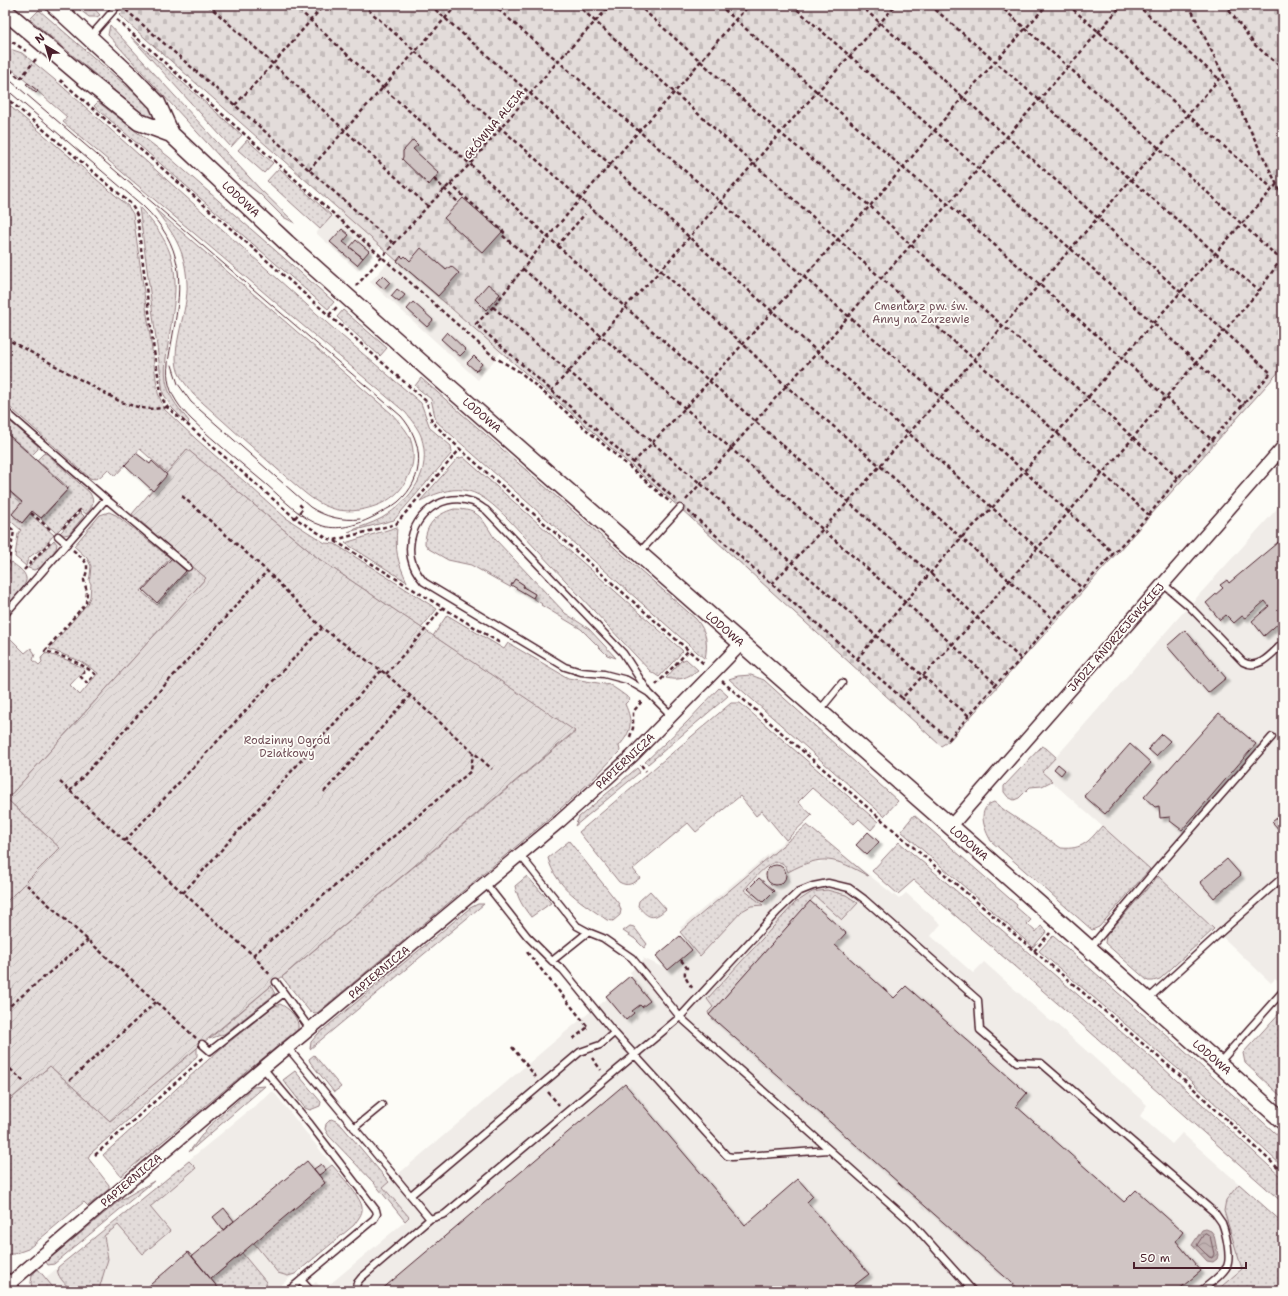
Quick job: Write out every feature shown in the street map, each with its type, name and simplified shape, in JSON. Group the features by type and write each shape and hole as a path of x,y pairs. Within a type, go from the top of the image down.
{"street":[{"name":"LODOWA","path":"54,5 157,102 171,134"},
{"name":"LODOWA","path":"5,11 84,78 139,122 171,134 326,277 1047,911 1283,1121"},
{"name":"JADZI ANDRZEJEWSKIEJ","path":"950,827 1282,449"},
{"name":"PAPIERNICZA","path":"11,1284 263,1068 560,821 632,756 742,643"}],"lane":[{"path":"89,37 118,5"},
{"path":"5,411 106,499 188,567"},
{"path":"5,614 106,499"},
{"path":"649,693 627,680 604,674 581,672 565,667 424,582 416,572 411,559 410,544 413,531 422,517 433,506 445,500 462,499 474,502 486,510 623,653 649,693 672,716"},
{"path":"639,553 680,508"},
{"path":"58,536 66,544"},
{"path":"1163,584 1189,606 1244,662 1249,665 1262,662 1283,643"},
{"path":"819,711 842,683"},
{"path":"1089,949 1154,872 1272,738"},
{"path":"520,855 577,926 603,938 632,958 680,1017 913,1224 973,1291"},
{"path":"1147,1000 1283,877"},
{"path":"355,1291 357,1283 361,1278 430,1219 445,1214 680,1017 778,911 798,892 813,886 828,883 849,888 864,899 978,1000 980,1030 1017,1062 1041,1063 1215,1213 1222,1223 1229,1256 1228,1262 1227,1267 1221,1274 1201,1291"},
{"path":"486,884 527,936 563,970 614,1033 727,1156 732,1157 829,1150"},
{"path":"552,961 588,932"},
{"path":"276,982 310,1029"},
{"path":"1219,1063 1283,991"},
{"path":"202,1044 210,1051 284,992"},
{"path":"411,1195 580,1052 600,1045 614,1033"},
{"path":"288,1048 430,1219"},
{"path":"263,1068 310,1124 376,1210 377,1214 374,1219 288,1291"},
{"path":"354,1128 382,1105"},
{"path":"301,1280 311,1291"}],"path":[{"path":"133,5 127,12 394,244"},
{"path":"208,5 428,206"},
{"path":"294,5 383,88 470,164 557,246 709,381 930,573 1021,659"},
{"path":"235,105 274,64 324,5"},
{"path":"363,5 661,270 743,344 786,386 879,465 1053,619"},
{"path":"430,5 611,165 689,237 1082,588"},
{"path":"309,170 457,5"},
{"path":"493,5 638,132 721,202 1024,471 1113,553"},
{"path":"576,5 838,240 1149,515"},
{"name":"GŁÓWNA ALEJA","path":"354,288 428,206 470,164 558,61 611,5"},
{"path":"638,5 701,60 780,133 870,206 911,245 1002,326 1088,397 1178,478"},
{"path":"719,5 903,168 948,204 1040,285 1213,441"},
{"path":"680,508 633,463 476,324 493,307 548,237 638,132 674,93 735,20 750,5"},
{"path":"792,5 1154,322 1244,405"},
{"path":"107,17 119,21 494,357 520,372 772,584 949,739 996,684 1021,659 1053,619 1149,515 1178,478 1213,441 1271,373 1007,137 964,96 860,5"},
{"path":"551,391 625,307 661,270 780,133 896,5"},
{"path":"930,5 1259,291"},
{"path":"999,5 1159,148 1280,259"},
{"path":"633,463 870,206 964,96 1047,5"},
{"path":"1068,5 1188,115 1272,188"},
{"path":"680,508 730,449 756,422 786,386 849,317 881,278 948,204 1122,5"},
{"path":"1137,5 1219,79"},
{"path":"1189,5 1283,197"},
{"path":"1225,5 1255,45 1283,69"},
{"path":"1229,11 1234,5"},
{"path":"5,41 14,43 29,54"},
{"path":"5,65 20,79 35,58 41,64"},
{"path":"57,77 427,402 432,422 460,449 689,650 713,673 950,879 1177,1073 1283,1173"},
{"path":"772,584 823,530 879,465 941,397 1219,79 1224,78"},
{"path":"5,97 130,203 134,209 137,216 160,390 167,408 295,518 328,539 335,540 396,524 460,449"},
{"path":"434,179 459,203"},
{"path":"450,184 504,232 502,235 530,260"},
{"path":"857,659 930,573 992,508 1122,358 1277,184"},
{"path":"557,246 585,214"},
{"path":"902,698 977,618 1102,474 1259,291 1283,256"},
{"path":"523,269 685,408 996,684"},
{"path":"329,315 338,306"},
{"path":"493,307 701,484 969,716"},
{"path":"5,338 121,402 140,408 153,410 167,408"},
{"path":"182,496 267,571 322,628 386,674 492,769"},
{"path":"295,518 303,508 299,504"},
{"path":"62,530 80,510 89,518"},
{"path":"31,512 51,531"},
{"path":"5,522 14,531 5,582"},
{"path":"335,540 500,643"},
{"path":"24,570 51,541"},
{"path":"66,544 84,560 87,565 88,571 84,580 87,592 86,603 45,651 70,659 88,668 95,674 87,683 80,676 88,668"},
{"path":"70,791 267,571"},
{"path":"386,674 425,630 450,598"},
{"path":"124,841 322,628"},
{"path":"646,771 623,745 631,736 633,728 633,712 689,650"},
{"path":"182,893 381,671"},
{"path":"324,792 410,696"},
{"path":"253,955 471,771 473,753"},
{"path":"60,782 182,893 253,955 276,982"},
{"path":"27,885 202,1044"},
{"path":"5,1010 88,940"},
{"path":"70,1080 156,1002"},
{"path":"581,1019 588,1027 574,1038 607,1077"},
{"path":"512,1047 532,1072"},
{"path":"95,1155 210,1051"},
{"path":"5,1064 24,1082"}],"shaded area":[{"path":"339,209 380,246 358,271 316,233"},
{"path":"393,257 501,352 478,380 370,282"},
{"path":"1283,502 1283,986 1275,979 1271,983 1165,882 1042,773 1179,617"},
{"path":"789,837 819,863 840,852 899,899 906,893 941,924 931,936 973,973 984,962 1147,1105 1140,1116 1172,1144 1182,1133 1283,1223 1283,1234 1216,1291 305,1291 316,1282 323,1290 409,1218 383,1187 607,998 606,996 632,975 630,972 644,960 643,958 668,970 692,950 680,926 681,927"},
{"path":"273,1091 359,1199 363,1209 360,1217 354,1225 274,1291 33,1291 33,1288"}],"green space":[{"path":"74,5 91,5 100,15 97,17 89,17"},
{"name":"Cmentarz pw. św. Anny na Zarzewie","path":"129,5 1283,5 1283,367 949,741 941,746 680,508 397,261 119,15"},
{"path":"39,10 146,103 151,108 159,122 142,114 30,19"},
{"path":"110,25 259,188 295,223 283,217 260,194 241,180 108,35"},
{"path":"131,37 242,135 231,147"},
{"path":"13,50 22,53 55,80 335,330 421,403 430,428 451,446 452,453 394,520 348,532 382,518 402,503 417,484 422,473 424,449 420,433 406,413 63,122 67,117 5,63 5,51"},
{"path":"5,102 128,206 133,214 158,393 164,409 286,518 325,543 335,544 437,609 421,628 319,559 187,449 167,473 140,449 115,476 108,469 100,477 93,479 90,478 5,403"},
{"path":"98,102 169,157 334,302 328,309 94,106"},
{"path":"247,140 273,163 264,173 238,150"},
{"path":"279,168 332,216 320,229 267,181"},
{"path":"139,207 153,223 163,238 170,252 174,267 174,298 165,373 170,395 189,421 188,424 172,408 163,393"},
{"path":"155,209 392,414 407,432 413,448 412,468 402,487 395,495 380,504 359,510 336,510 318,502 300,489 193,394 179,374 176,361 176,351 187,294 184,261 173,235"},
{"path":"343,310 387,348 380,356 337,317"},
{"path":"421,378 696,619 700,624 706,638 705,659 436,421 431,399 415,386"},
{"path":"5,417 38,446 38,449 32,455 5,432"},
{"name":"Rodzinny Ogród Działkowy","path":"187,449 319,559 575,731 110,1121 50,1066 5,1104 5,903 60,848 7,799 206,578 132,514"},
{"path":"46,453 90,493 93,502 92,507 86,514 80,509 57,532 55,532 41,519 69,488 37,460"},
{"path":"463,457 683,651 659,677 650,671 509,520 488,501 469,491 458,490 447,491 420,501 457,459"},
{"path":"5,488 22,503 12,514 22,523 30,514 54,535 42,549 30,556 26,566 15,557 18,534 21,530 5,516"},
{"path":"454,509 463,509 479,516 495,539 565,613 589,629 616,658 607,655 581,629 541,605 542,604 533,598 535,594 523,587 524,585 515,579 510,587 471,565 448,560 429,549 425,544 429,526 437,517"},
{"path":"80,512 84,516 69,534 64,535 60,533"},
{"path":"109,512 116,515 170,558 141,591 157,605 192,566 206,578 7,799 60,848 5,903 5,633 25,653 31,648 35,654 33,660 39,665 42,662 41,658 46,653 67,660 85,669 70,685 80,695 98,673 80,661 49,649 87,604 90,597 91,584 89,580 91,566 87,558 74,546 100,515"},
{"path":"5,527 10,532 8,551 5,548"},
{"path":"397,527 396,543 398,556 407,582 345,543"},
{"path":"54,540 57,544 56,549 41,567 34,570 28,568"},
{"path":"11,562 24,573 26,581 22,589 5,608 5,589"},
{"path":"447,615 504,649 508,643 568,678 610,685 630,699 625,704 630,721 629,731 619,746 620,751 591,781 549,819 317,1013 310,1012 282,977 575,732 433,636"},
{"path":"686,659 698,670 683,678 666,678 681,661"},
{"path":"751,675 764,680 898,801 884,816 729,679 738,676"},
{"path":"719,688 728,696 648,764 645,762 687,722"},
{"path":"731,703 740,703 878,822 871,830 859,819 854,824 812,788 798,802 812,815 786,840 762,811 756,816 740,796 696,832 688,823 633,869 640,878 627,885 622,884 579,832"},
{"path":"1042,746 1056,757 1042,772 1052,781 1042,786 1030,787 1019,798 1014,800 1008,797 1004,792 1004,786"},
{"path":"637,768 640,772 575,826 579,817"},
{"path":"994,802 1061,848 1075,848 1080,846 1089,840 1102,826 1150,869 1099,927 1092,930 991,841 984,825 983,814 988,805"},
{"path":"914,815 1017,905 1016,907 1031,920 1027,924 1036,932 1041,926 1047,931 1033,947 901,831"},
{"path":"807,825 868,876 846,865 829,860 811,862 788,872 784,865 779,862 772,863 766,867 744,890 763,905 751,906 742,911 700,956 680,932"},
{"path":"569,841 619,904 621,910 620,915 613,921 607,920 580,901 557,878 552,869 548,858"},
{"path":"899,842 1161,1066 1283,1179 1283,1203 1071,1015 914,880 898,894 872,871"},
{"path":"527,876 551,903 531,917 521,903 515,886"},
{"path":"1158,876 1214,929 1160,979 1148,981 1105,943 1106,936"},
{"path":"827,890 846,895 858,903 842,920 815,896 709,1015 708,1012 713,1007 707,999 795,903 812,892"},
{"path":"650,891 666,909 654,916 648,915 638,906 639,901"},
{"path":"478,904 484,904 310,1049 311,1042 318,1034 470,908"},
{"path":"630,926 634,927 647,944 644,948 635,939 623,931"},
{"path":"1053,936 1283,1140 1283,1167 1178,1069 1039,951"},
{"path":"271,986 275,994 224,1034 209,1039"},
{"path":"280,1004 287,1008 296,1018 298,1029 121,1176 103,1155 218,1051 273,1007"},
{"path":"1283,1009 1283,1098 1245,1063 1243,1053"},
{"path":"197,1048 197,1056 189,1065 90,1154 88,1158 109,1185 109,1189 88,1206 84,1202 28,1249 14,1254 5,1254 5,1104 50,1066 110,1121"},
{"path":"314,1055 341,1087 334,1092 310,1062 309,1059"},
{"path":"295,1071 321,1102 320,1106 310,1110 305,1108 283,1080"},
{"path":"265,1086 189,1152 208,1127 253,1087"},
{"path":"331,1119 342,1126 389,1182 383,1187 409,1217 405,1221 374,1183 329,1136 325,1129 326,1124"},
{"path":"189,1161 196,1168 150,1207 170,1231 143,1254 118,1225 104,1236 108,1259 99,1289 97,1291 72,1291 58,1274 58,1267"},
{"path":"332,1165 358,1198 362,1208 361,1215 354,1225 295,1274 288,1276 278,1273 253,1242 325,1183 319,1175"},
{"path":"154,1181 54,1264 48,1265 46,1262 119,1201"},
{"path":"1239,1184 1283,1223 1283,1281 1272,1291 1216,1291 1242,1269 1224,1211 1226,1200"},
{"path":"242,1253 266,1282 267,1291 221,1291 211,1279"},
{"path":"38,1269 56,1291 33,1291 31,1283 32,1275"}],"water":[{"path":"1206,1229 1211,1231 1214,1235 1218,1255 1217,1259 1213,1262 1207,1261 1192,1245 1202,1230"}],"building":[{"path":"28,83 38,91 36,93 26,84"},
{"path":"413,140 418,145 413,149 439,173 429,185 402,159 403,151"},
{"path":"463,198 502,232 483,253 444,218"},
{"path":"342,229 349,235 343,242 363,258 357,265 330,242"},
{"path":"356,240 369,251 363,258 350,247"},
{"path":"421,248 446,270 451,266 459,273 438,296 397,261 401,256 403,258 405,256 410,261"},
{"path":"383,275 390,282 384,289 376,282"},
{"path":"488,284 500,294 486,310 475,299"},
{"path":"397,289 405,295 399,302 391,296"},
{"path":"413,302 433,320 427,327 407,309"},
{"path":"447,332 466,350 460,356 441,339"},
{"path":"474,356 482,364 476,371 467,363"},
{"path":"5,432 68,489 41,518 32,511 22,523 12,514 22,502 5,487"},
{"path":"136,453 150,464 152,461 167,475 153,491 125,465"},
{"path":"1283,538 1282,620 1264,636 1252,621 1269,606 1265,601 1245,618 1242,616 1234,623 1226,615 1220,620 1206,603 1223,588 1220,585 1227,580 1229,583"},
{"path":"172,558 186,571 157,603 143,590"},
{"path":"515,579 524,585 523,587 535,594 533,598 511,585"},
{"path":"1185,630 1226,678 1208,693 1167,646"},
{"path":"1219,713 1256,744 1182,830 1170,821 1170,817 1160,818 1159,806 1155,807 1144,797"},
{"path":"1162,734 1170,741 1156,756 1148,749"},
{"path":"1130,744 1151,763 1105,814 1084,796"},
{"path":"1058,764 1065,770 1061,775 1054,769"},
{"path":"1283,813 1283,834 1272,822"},
{"path":"868,832 879,842 867,855 856,845"},
{"path":"1227,859 1241,875 1214,898 1200,882"},
{"path":"776,865 783,868 786,875 783,882 776,885 769,882 766,875 769,868"},
{"path":"759,878 774,891 763,902 748,889"},
{"path":"810,901 846,933 835,945 894,998 906,986 1027,1093 1016,1106 1124,1202 1136,1190 1183,1232 1176,1241 1201,1271 1177,1291 1021,1291 709,1015"},
{"path":"680,936 692,950 668,970 656,956"},
{"path":"630,976 650,1001 642,1007 640,1005 632,1011 634,1013 626,1020 606,996"},
{"path":"625,1084 745,1225 798,1179 813,1196 807,1202 869,1274 852,1287 856,1291 380,1291"},
{"path":"307,1161 325,1183 211,1279 192,1256"},
{"path":"321,1164 326,1170 319,1175 314,1169"},
{"path":"224,1208 234,1221 223,1230 213,1217"},
{"path":"188,1252 219,1289 216,1291 143,1291"}],"tram line":[{"path":"5,76 401,416 409,426 414,437 418,448 419,460 414,482 398,502 375,516 350,526 336,528 315,523 300,514 210,437 188,415 173,396 168,379 168,362 176,315 179,281 173,250 166,235 143,206 5,88"},
{"path":"172,365 178,384 191,402 310,507 334,518 360,519"}]}
